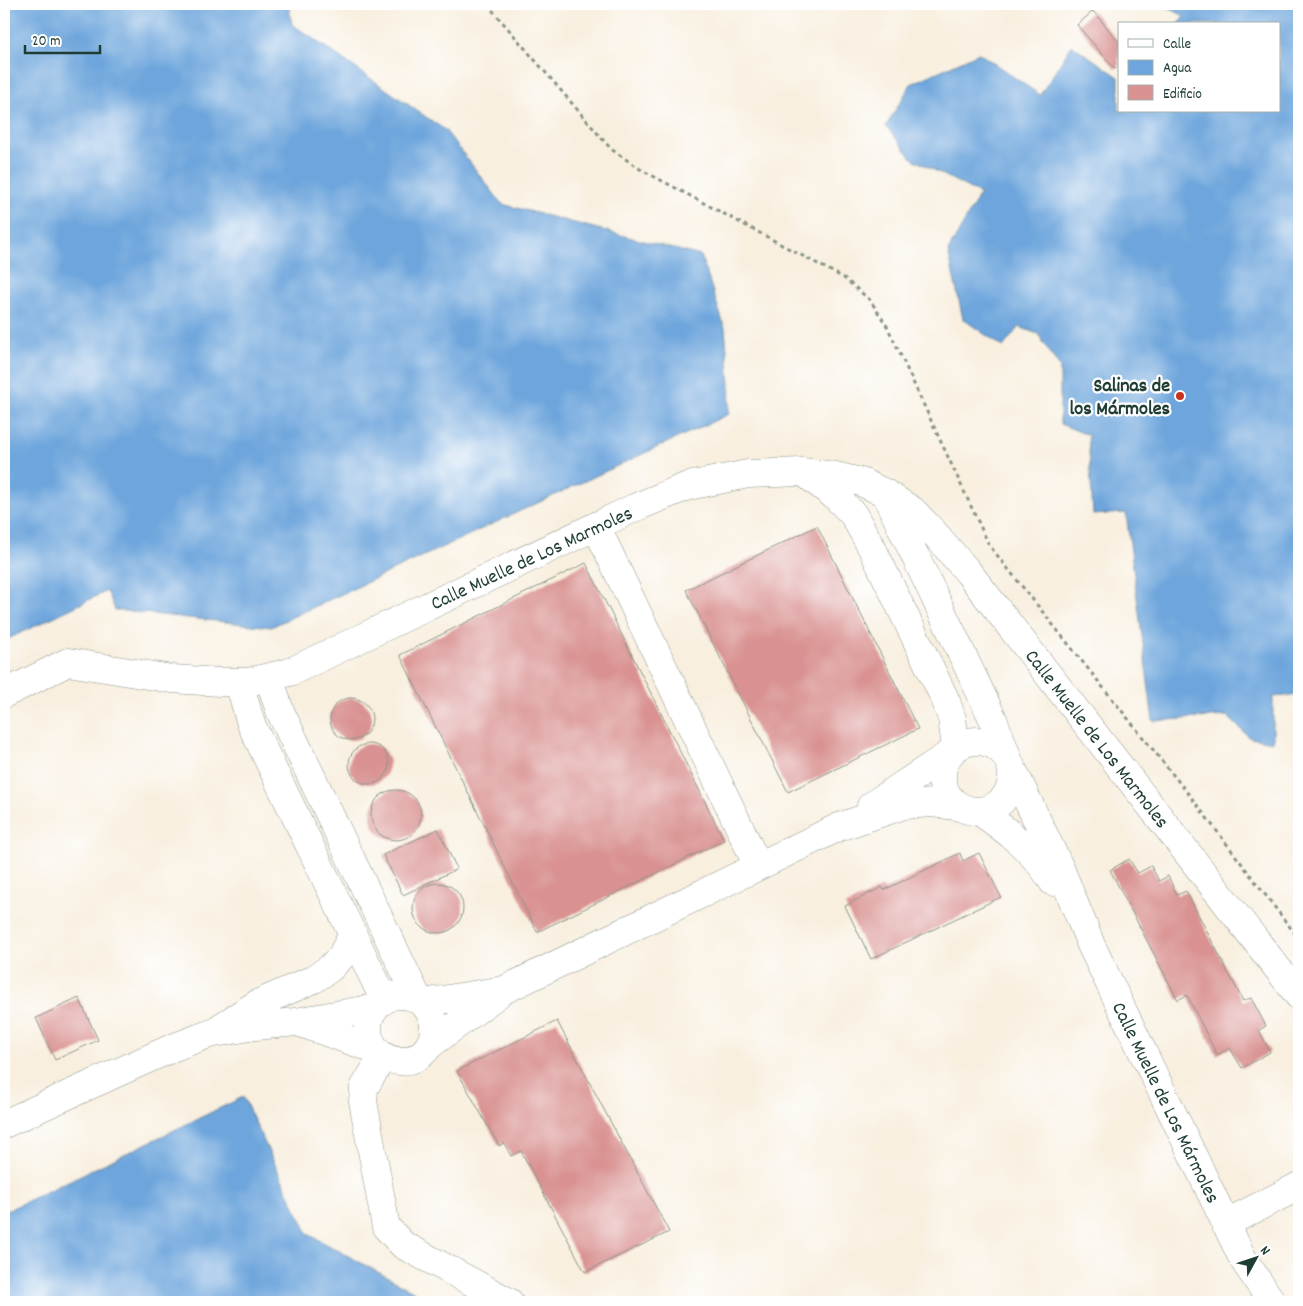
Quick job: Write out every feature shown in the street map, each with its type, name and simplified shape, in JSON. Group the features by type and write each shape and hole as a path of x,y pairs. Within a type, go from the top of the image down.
{"street":[{"name":"Calle Muelle de Los Marmoles","path":"4,694 68,662 172,679 220,682 248,682 290,672 596,526 688,486 748,474 802,472 836,476 861,482 884,493 913,511 936,535 968,572 1299,996"},
{"path":"802,472 836,497 853,514 872,548 946,701 952,719 952,751 943,765 941,777 943,788 949,798 968,809 990,809 1006,795 1011,785 1010,764 993,719 884,493"},
{"path":"596,526 758,866"},
{"path":"269,677 280,711 421,1001 430,1012 434,1023 434,1034 431,1044"},
{"path":"239,682 251,724 380,991 379,1004 370,1017 368,1028 369,1039 378,1052"},
{"path":"296,1022 378,1052 393,1061 404,1062 414,1059 502,991 838,827 914,779 966,742 987,742 997,747 1010,764"},
{"name":"Calle Muelle de Los Mármoles","path":"1010,764 1060,868 1091,945 1225,1224 1243,1259 1272,1302"},
{"name":"Calle Muelle de Los Mármoles","path":"838,827 904,805 932,803 968,809 1007,830 1034,854 1091,945"},
{"path":"209,1034 257,1004 314,979 329,969 340,957 353,934"},
{"path":"4,1124 172,1048 209,1034 255,1026 296,1022 379,1004 393,996 404,995 421,1001 502,991"},
{"path":"378,1052 364,1088 363,1101 386,1227 403,1245 509,1302"},
{"path":"1225,1224 1299,1186"},
{"name":"Calle Muelle de Los Mármoles","path":"1243,1259 1255,1302"}],"path":[{"path":"487,4 611,149 640,169 844,278 870,300 887,326 990,545 1194,801 1299,939"}],"water":[{"path":"4,4 288,4 292,24 445,130 502,204 701,256 725,328 730,384 729,414 271,627 115,610 107,591 4,641"},
{"name":"Salinas de los Mármoles","path":"1161,4 1299,4 1299,695 1273,697 1273,742 1250,738 1227,716 1153,721 1126,513 1093,515 1088,435 1060,424 1060,368 1038,334 1019,327 1003,347 963,319 948,251 980,194 913,159 886,126 911,84 979,53 1040,95 1072,45 1118,76 1118,112 1280,112 1280,22 1180,22 1184,16"},
{"path":"243,1097 308,1234 433,1302 4,1302 4,1212"}],"building":[{"path":"1093,11 1118,41 1118,67 1115,69 1077,25"},
{"path":"817,526 918,729 788,792 686,590"},
{"path":"586,563 724,840 537,932 400,655"},
{"path":"351,698 366,704 372,719 366,734 351,740 336,734 330,719 336,704"},
{"path":"365,744 373,744 380,747 386,753 389,764 386,775 380,781 373,784 365,784 358,781 352,775 349,768 349,760 352,753 358,747"},
{"path":"396,790 405,792 416,801 421,815 419,824 410,835 396,840 387,838 376,829 371,815 373,806 382,795"},
{"path":"438,829 457,869 403,895 383,855"},
{"path":"960,853 963,861 979,853 1001,897 871,959 845,906 882,887 884,890"},
{"path":"1129,859 1138,873 1151,866 1159,881 1168,876 1177,895 1186,891 1243,1001 1251,998 1266,1026 1259,1030 1270,1052 1242,1068 1230,1048 1217,1055 1187,995 1178,1000 1110,870"},
{"path":"438,883 447,885 458,894 463,908 461,917 452,928 438,933 429,931 418,922 413,908 415,899 424,888"},
{"path":"79,998 98,1040 55,1060 36,1018"},
{"path":"557,1021 669,1232 585,1272 521,1151 511,1156 504,1143 499,1146 457,1071"}],"place":[{"name":"Salinas de los Mármoles","path":"1180,396"}]}
